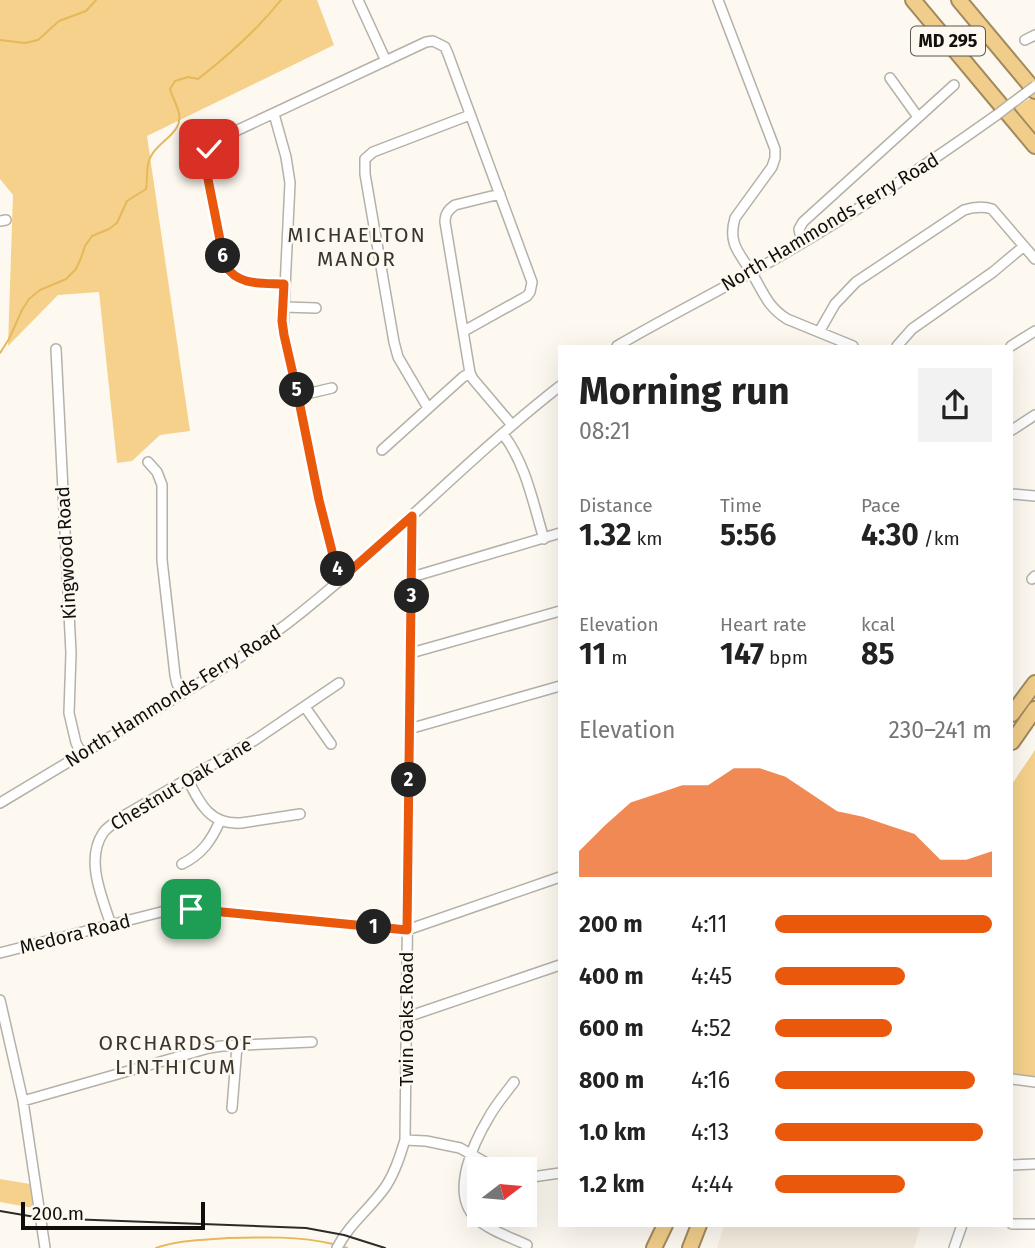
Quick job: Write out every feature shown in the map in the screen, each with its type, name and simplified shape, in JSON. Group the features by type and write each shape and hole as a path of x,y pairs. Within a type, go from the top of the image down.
{"highway":[{"name":"MD 295","path":"913,0 1035,146"},
{"name":"MD 295","path":"959,0 1032,90"},
{"path":"1013,713 1035,683"},
{"path":"1013,741 1035,709"},
{"path":"654,1248 664,1227"},
{"path":"664,1248 672,1227"},
{"path":"692,1248 698,1227"}],"street":[{"path":"358,0 386,61"},
{"path":"718,0 775,149 772,167 736,218 733,227 735,245 770,306 787,319 851,345"},
{"path":"1025,40 1035,34"},
{"path":"284,284 244,282 229,272 225,265 206,169 209,149 216,142 274,114 433,41 445,47 448,54 532,282 527,296 464,331"},
{"path":"890,78 918,117"},
{"path":"802,243 799,229 803,222 954,85"},
{"name":"North Hammonds Ferry Road","path":"619,345 856,211 1032,90"},
{"path":"274,114 290,183 283,330 319,500 334,559 342,578"},
{"path":"428,408 398,357 394,342 365,174 365,159 373,152 470,116"},
{"path":"500,194 455,205 445,215 445,222 470,373 512,425"},
{"path":"819,332 835,304 856,282 964,210 985,206 992,209 1035,259"},
{"path":"898,345 912,329 993,272 1024,246"},
{"path":"284,307 316,308"},
{"path":"1013,345 1035,331"},
{"name":"Kingwood Road","path":"56,349 71,653 69,713 76,743 82,754"},
{"path":"382,450 470,373"},
{"path":"298,396 331,388"},
{"name":"North Hammonds Ferry Road","path":"0,803 183,693 278,630 342,578 512,425 558,388"},
{"path":"1013,429 1035,415"},
{"path":"503,433 523,470 544,539"},
{"path":"148,462 157,472 162,485 162,560 175,675 183,693"},
{"path":"1013,494 1035,496"},
{"name":"Twin Oaks Road","path":"337,1248 349,1228 386,1186 405,1140 412,516"},
{"path":"412,577 558,534"},
{"path":"411,653 558,612"},
{"name":"Chestnut Oak Lane","path":"111,925 95,862 99,840 105,830 120,818 255,740 340,682"},
{"path":"410,729 558,687"},
{"path":"305,707 331,744"},
{"path":"188,779 197,798 209,813 220,821 241,823 300,814"},
{"path":"182,864 207,846 220,821"},
{"name":"Medora Road","path":"0,953 161,912 191,909 407,930 558,878"},
{"path":"407,1017 558,966"},
{"path":"0,1000 23,1101 45,1248"},
{"path":"23,1101 209,1048 312,1042"},
{"path":"232,1108 237,1046"},
{"path":"1013,1079 1035,1082"},
{"path":"514,1082 489,1116 471,1153 463,1185 465,1202 481,1223 527,1245"},
{"path":"405,1140 460,1147 478,1157"},
{"path":"1013,1165 1035,1164"},
{"path":"537,1176 558,1173"},
{"path":"1013,1224 1035,1224"},
{"path":"954,1248 961,1227"}],"shaded area":[{"path":"0,0 317,0 334,45 147,136 190,431 160,435 132,461 117,463 99,292 58,295 8,346 13,195 0,179"},
{"path":"1032,97 1035,100 1035,132 1015,108"},
{"path":"1035,750 1035,1077 1013,1074 1013,783"},
{"path":"0,1179 30,1184 33,1208 0,1202"},
{"path":"723,1227 920,1227 914,1248 717,1248"}],"waterway":[{"path":"0,40 25,43 38,40 59,21 86,11 96,0"},
{"path":"0,353 29,299 40,290 66,279 76,269 92,236 117,223 127,201 146,189 149,160 178,124 178,110 170,89 175,81 188,77 198,79 242,42 281,0"},
{"path":"156,1248 201,1240 268,1237 333,1244"}],"tram line":[{"path":"0,1211 41,1218 306,1228 344,1235 385,1248"}],"district":[{"name":"MICHAELTON MANOR","path":"357,247"},
{"name":"ORCHARDS OF LINTHICUM","path":"176,1055"}],"route":[{"path":"191,909 407,930 412,516 342,578 334,559 319,500 284,335 284,284 244,282 229,272 225,265 206,169 209,149"}]}
